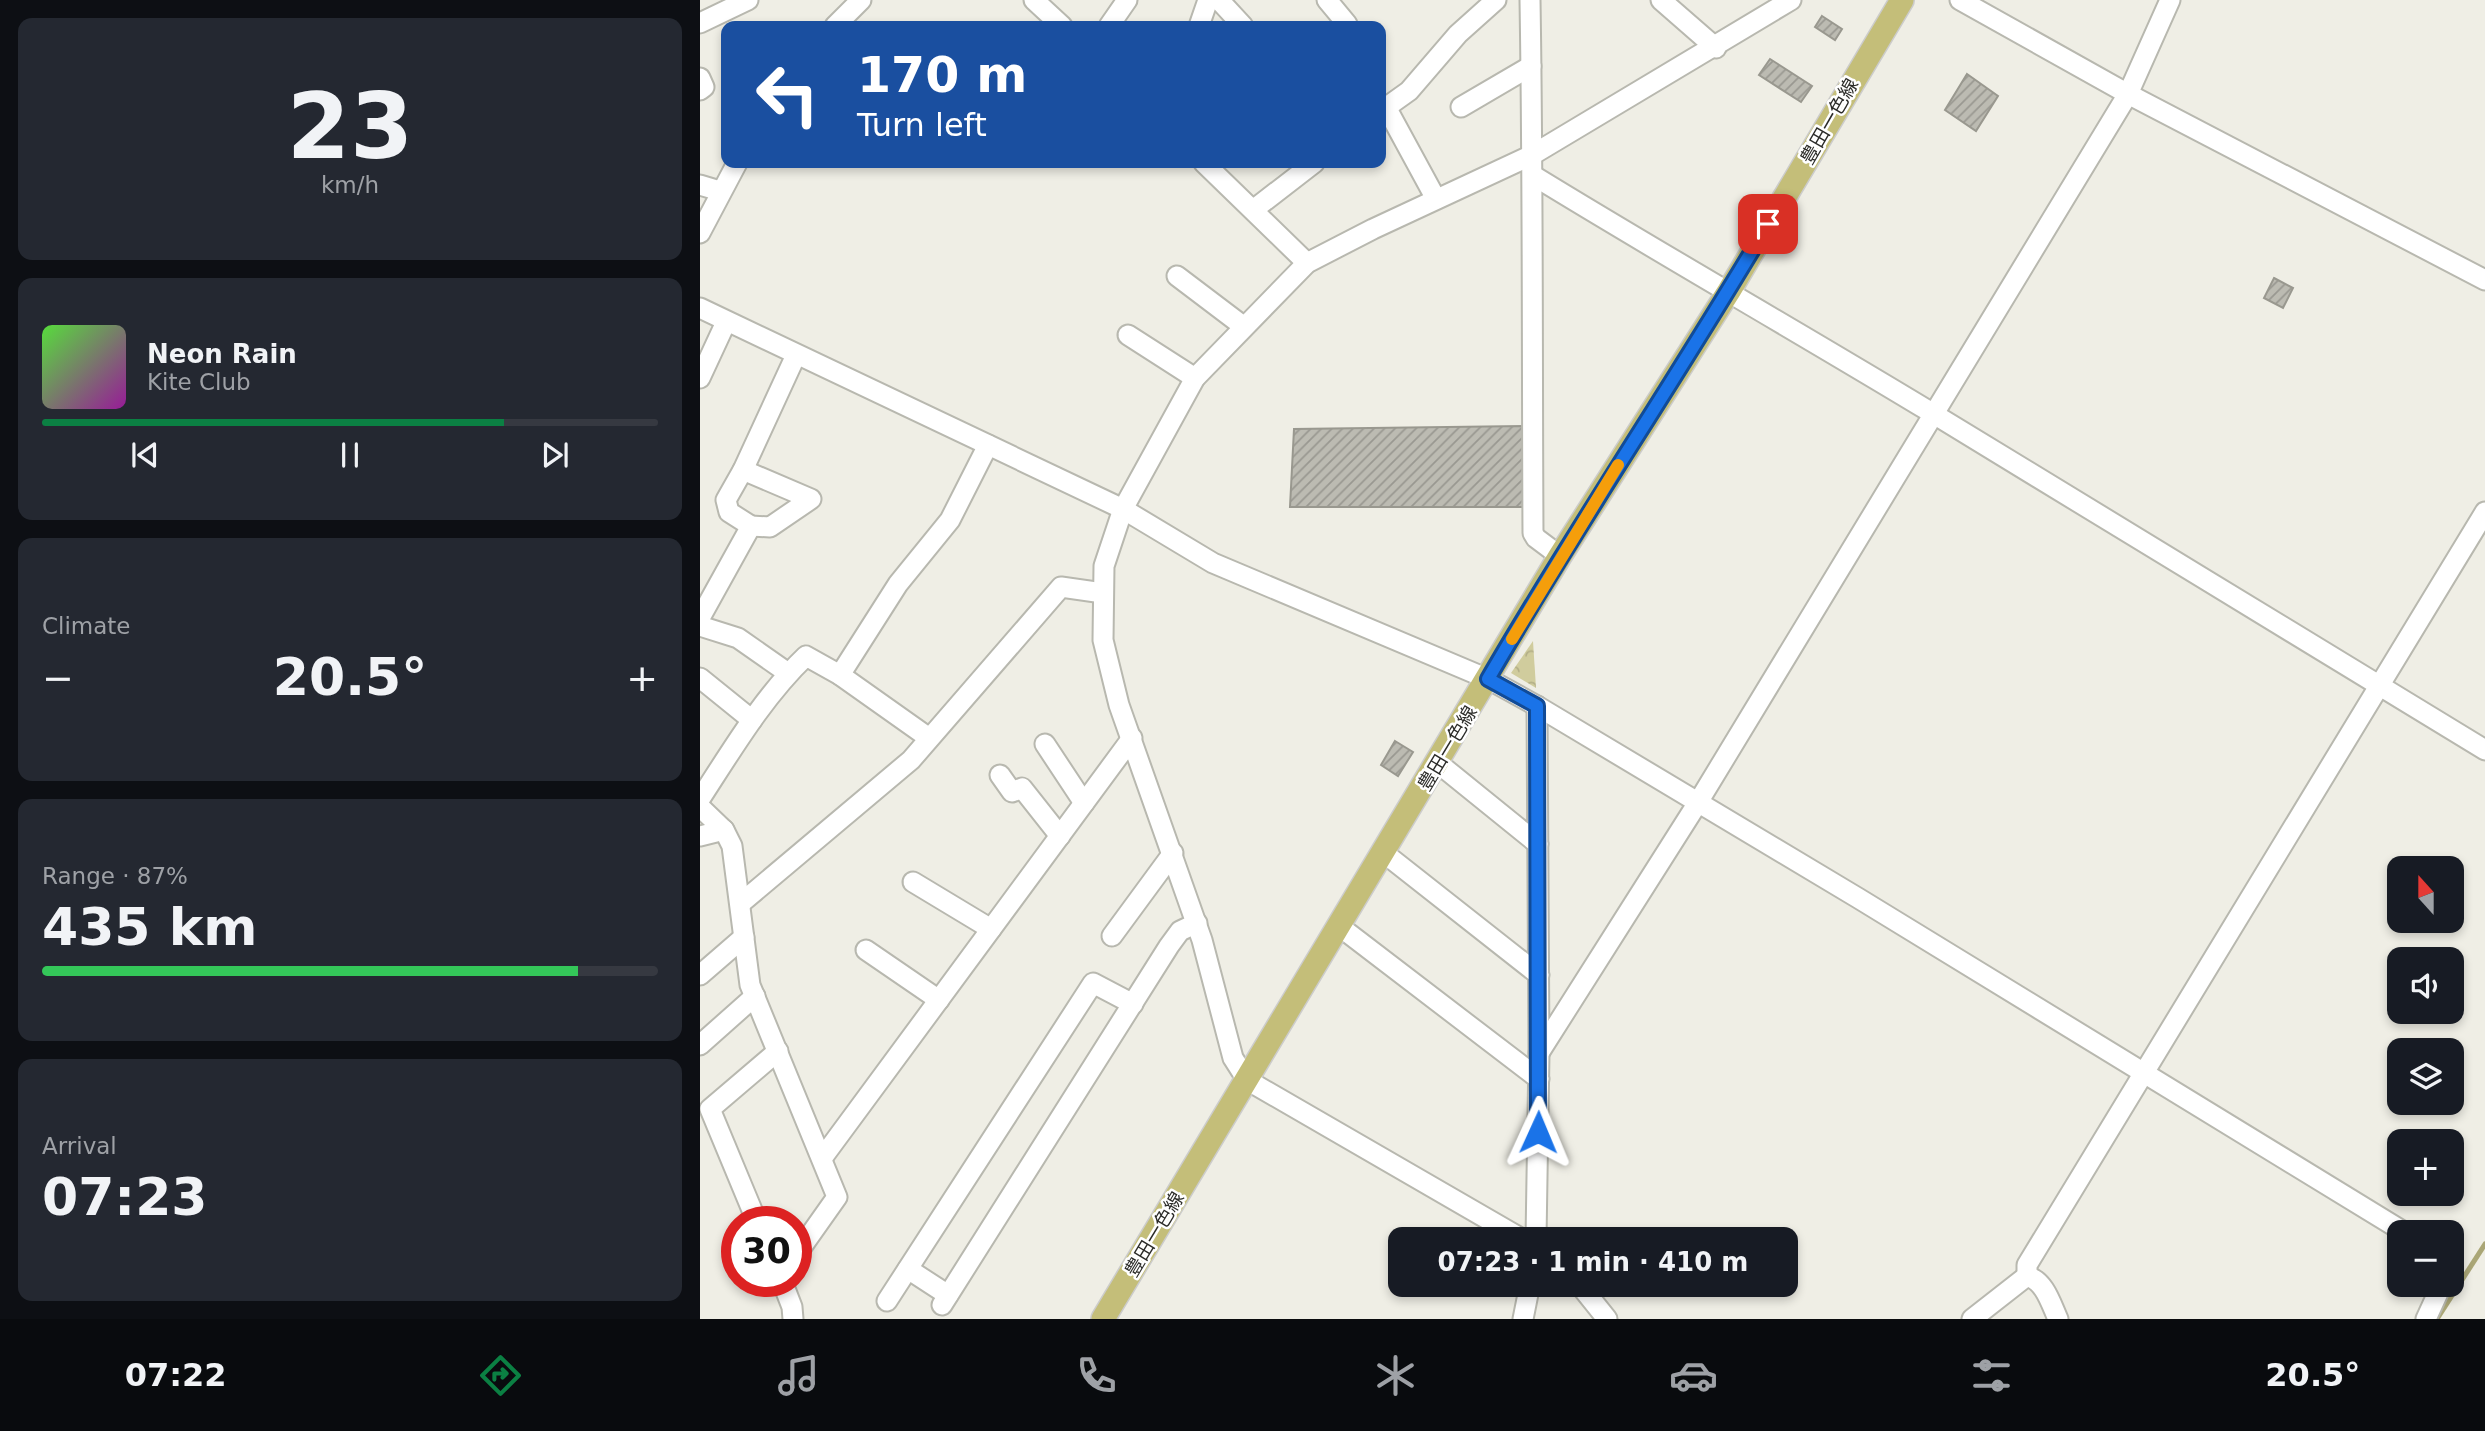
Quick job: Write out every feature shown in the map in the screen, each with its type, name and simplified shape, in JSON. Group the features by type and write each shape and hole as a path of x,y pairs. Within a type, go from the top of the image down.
{"main road":[{"name":"豊田一色線","path":"1103,1319 1560,556 1729,291 1902,0"}],"street":[{"path":"700,23 748,0"},
{"path":"840,21 862,0"},
{"path":"1034,0 1057,21"},
{"path":"1113,21 1128,0"},
{"path":"1201,21 1208,0"},
{"path":"1219,0 1238,21"},
{"path":"1327,0 1345,21"},
{"path":"1386,107 1409,91 1458,34 1496,0"},
{"path":"1530,0 1534,176 1533,533 1560,556"},
{"path":"1661,0 1716,48"},
{"path":"1501,1227 1247,1080 1233,1058 1197,923 1119,705 1103,640 1104,566 1124,509 1195,378 1307,263 1532,155 1716,48 1791,0"},
{"path":"1960,0 2128,94 2485,280"},
{"path":"1539,1053 1697,804 2128,94 2170,0"},
{"path":"1461,107 1531,66"},
{"path":"700,78 704,87 700,90"},
{"path":"1386,114 1436,199"},
{"path":"700,233 734,168"},
{"path":"1209,168 1307,263"},
{"path":"1253,211 1298,170"},
{"path":"1534,176 1687,270 1729,291 1933,413 2485,750"},
{"path":"700,185 720,191"},
{"path":"1177,275 1243,326"},
{"path":"700,308 1124,509 1213,563 1488,679 1858,898 2387,1222"},
{"path":"700,378 726,322"},
{"path":"1128,334 1195,378"},
{"path":"743,470 811,499 770,527 751,526 730,512 726,500 743,470 796,355"},
{"path":"840,675 898,584 950,520 988,445"},
{"path":"2027,1276 2027,1265 2485,512"},
{"path":"700,618 751,526"},
{"path":"741,903 911,760 1061,587 1103,593"},
{"path":"700,626 745,641 789,673"},
{"path":"700,799 752,720 806,656 840,675 929,738"},
{"path":"700,678 752,720"},
{"path":"1536,1227 1539,1079 1537,706"},
{"path":"823,1157 1132,738"},
{"path":"1045,744 1084,803"},
{"path":"1438,763 1538,844"},
{"path":"1000,775 1012,792 1022,788 1060,836"},
{"path":"700,807 724,830 732,846 755,996 823,1157 837,1197 812,1232"},
{"path":"700,836 724,830"},
{"path":"1112,936 1173,853"},
{"path":"1384,853 1539,975"},
{"path":"914,882 991,929"},
{"path":"908,1269 945,1300 1180,931 1197,923"},
{"path":"1339,926 1539,1079"},
{"path":"700,975 744,937"},
{"path":"866,950 939,1000"},
{"path":"887,1301 1093,982 1133,1004"},
{"path":"700,1045 755,996"},
{"path":"750,1206 710,1109 778,1051"},
{"path":"1972,1319 2027,1276"},
{"path":"2027,1276 2035,1278 2048,1295 2058,1319"},
{"path":"788,1297 793,1319"},
{"path":"1523,1319 1527,1297"},
{"path":"1589,1297 1606,1319"},
{"path":"2426,1319 2436,1297"}],"green space":[{"path":"1533,641 1536,688 1511,673"}],"building":[{"path":"1822,16 1842,29 1835,40 1815,27"},
{"path":"1770,59 1812,86 1801,102 1759,75"},
{"path":"1967,74 1998,96 1976,131 1945,110"},
{"path":"2274,278 2293,288 2283,308 2264,298"},
{"path":"1523,426 1525,507 1290,507 1294,429"},
{"path":"1395,741 1413,752 1398,776 1381,765"}],"waterway":[{"path":"2437,1319 2485,1244"}],"slow traffic":[{"path":"1512,639 1560,556 1618,465"}],"route":[{"path":"1538,1132 1537,706 1488,679 1560,556 1729,291 1768,224"}]}
